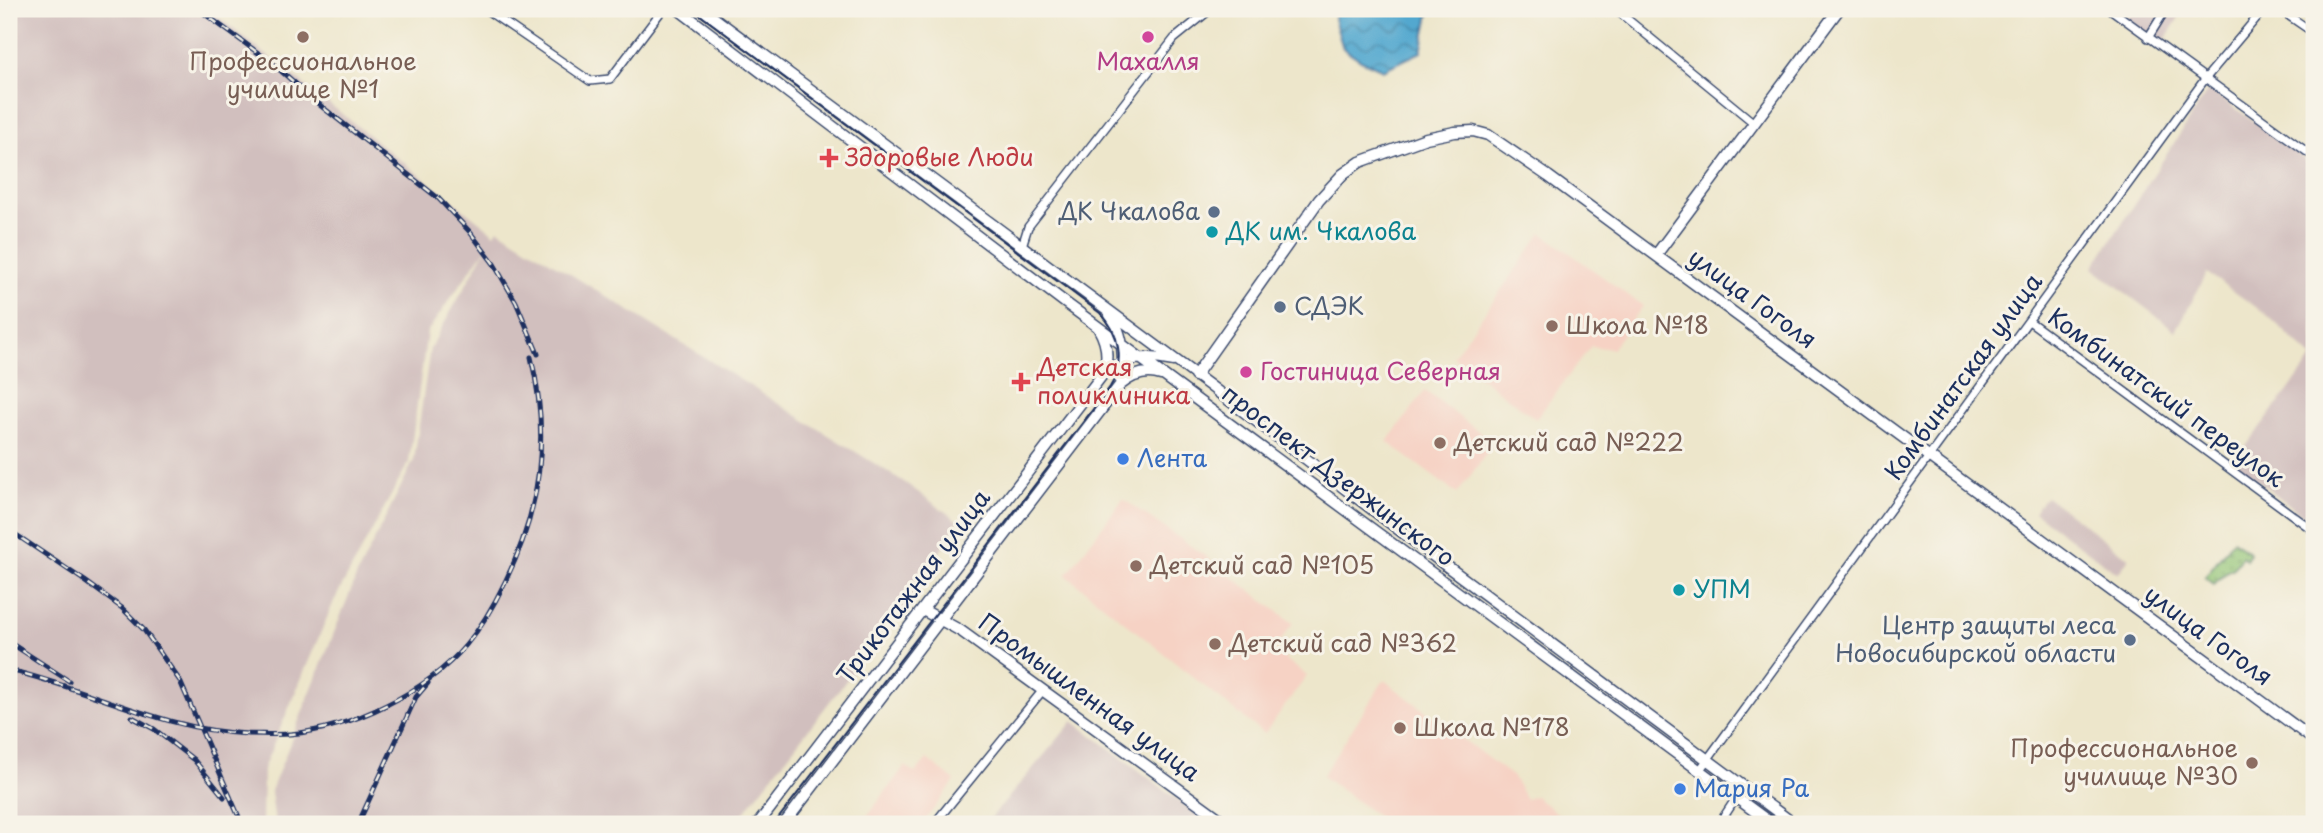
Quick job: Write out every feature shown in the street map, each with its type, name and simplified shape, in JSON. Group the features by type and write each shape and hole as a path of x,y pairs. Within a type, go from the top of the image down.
{"main road":[{"name":"проспект Дзержинского","path":"678,9 1097,325 1772,824"},
{"name":"проспект Дзержинского","path":"702,9 1794,824"},
{"path":"1656,255 1839,9"},
{"name":"улица Гоголя","path":"1195,376 1319,200 1343,174 1360,162 1426,138 1473,131 1488,135 1931,456 2314,740"},
{"path":"1105,308 1119,330 1122,343 1120,385"},
{"path":"1097,325 1107,349 1103,374"},
{"path":"1123,361 1141,357 1177,362"},
{"name":"Трикотажная улица","path":"758,824 1103,374 1123,361"},
{"path":"1120,385 1136,375 1152,372 1168,377"},
{"name":"Трикотажная улица","path":"784,824 1120,385"},
{"name":"Промышленная улица","path":"923,610 942,619 1043,690 1227,824"}],"street":[{"path":"485,9 590,81 610,79 662,9"},
{"path":"1022,246 1028,227 1174,39 1211,9"},
{"path":"1615,9 1754,123"},
{"path":"2110,9 2314,157"},
{"path":"2148,38 2166,9"},
{"name":"Комбинатская улица","path":"1699,771 2205,79 2264,9"},
{"path":"2279,9 2314,33"},
{"name":"Комбинатский переулок","path":"2029,321 2314,531"},
{"path":"934,824 1043,690"},
{"path":"1718,824 1744,786"}],"shaded area":[{"path":"9,9 208,9 495,234 498,229 904,482 958,521 924,580 735,824 275,824 271,791 357,575 414,460 430,349 489,244 427,332 409,462 334,601 263,769 262,824 9,824"},
{"path":"2131,9 2184,9 2161,44 2127,19"},
{"path":"2209,89 2314,166 2314,524 2234,462 2313,358 2266,314 2207,273 2176,331 2093,268"},
{"name":"Школа №18","path":"1542,233 1643,306 1612,349 1591,346 1536,419 1453,357"},
{"name":"Детский сад №222","path":"1425,391 1494,443 1457,494 1387,442"},
{"path":"2046,496 2129,558 2118,574 2034,512"},
{"path":"1123,499 1205,556 1293,623 1274,650 1307,676 1264,734 1066,575"},
{"name":"Школа №178","path":"1384,680 1513,777 1526,799 1535,796 1571,824 1388,824 1322,776"},
{"path":"1073,721 1210,824 986,824"},
{"path":"927,759 955,781 922,824 861,824 905,766 915,773"}],"green space":[{"path":"2233,540 2250,553 2246,559 2242,556 2232,570 2214,584 2205,577"}],"water":[{"path":"1337,9 1430,9 1421,52 1383,70 1361,60 1343,48 1334,19"}],"tram line":[{"path":"692,9 1100,313 1112,329 1118,348 1118,368 1110,387 774,824"}],"railway":[{"path":"198,9 272,63 321,106 438,198 470,232 494,264 516,302 538,354"},
{"path":"9,670 156,717 216,731 248,734 290,734 337,725 362,716 409,692 450,662 472,638 497,599 517,555 534,500 541,444 537,386 531,357"},
{"path":"9,530 122,608 144,630 180,681 242,824"},
{"path":"9,642 69,681"},
{"path":"358,824 416,697 428,683"},
{"path":"132,717 154,729 194,760 224,797"}],"place":[{"name":"Профессиональное училище №1","path":"303,37"},
{"name":"Махалля","path":"1148,37"},
{"name":"Здоровые Люди","path":"829,158"},
{"name":"ДК Чкалова","path":"1214,212"},
{"name":"ДК им. Чкалова","path":"1212,232"},
{"name":"СДЭК","path":"1280,307"},
{"name":"Школа №18","path":"1552,326"},
{"name":"Гостиница Северная","path":"1246,372"},
{"name":"Детская поликлиника","path":"1021,382"},
{"name":"Детский сад №222","path":"1440,443"},
{"name":"Лента","path":"1123,459"},
{"name":"Детский сад №105","path":"1136,566"},
{"name":"УПМ","path":"1679,590"},
{"name":"Центр защиты леса Новосибирской области","path":"2130,640"},
{"name":"Детский сад №362","path":"1215,644"},
{"name":"Школа №178","path":"1400,728"},
{"name":"Профессиональное училище №30","path":"2252,763"},
{"name":"Мария Ра","path":"1680,789"}]}
